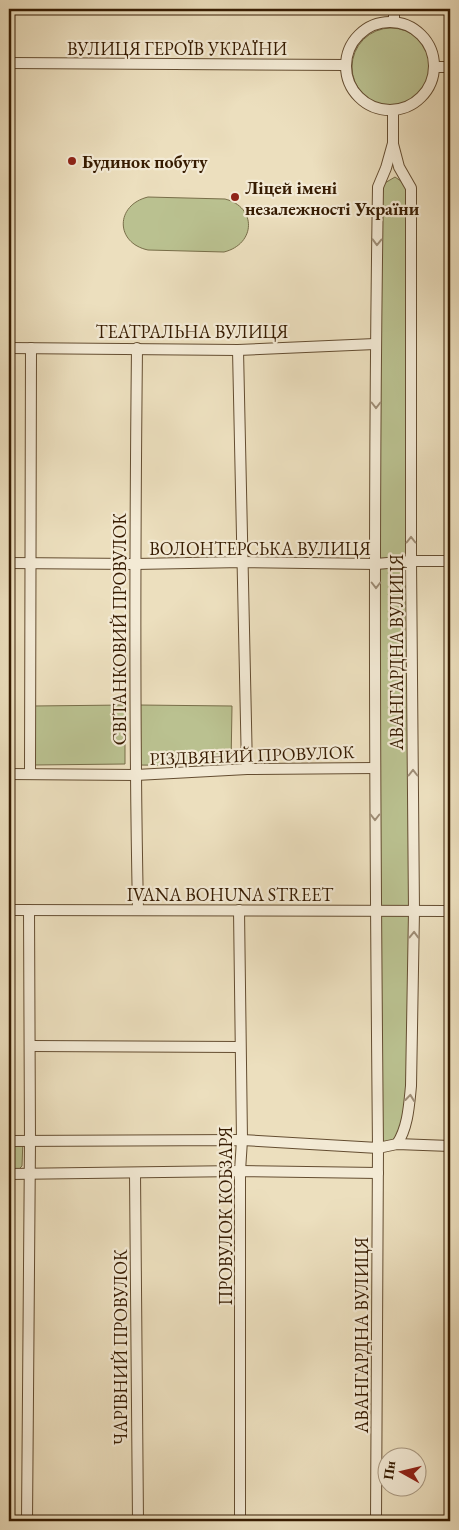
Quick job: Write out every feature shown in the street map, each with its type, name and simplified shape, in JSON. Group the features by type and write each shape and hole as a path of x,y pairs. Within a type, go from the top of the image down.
{"street":[{"path":"394,9 394,22"},
{"path":"394,22 404,24 423,36 431,50 434,67 431,83 422,97 409,106 393,110 383,110 373,107 360,98 350,86 346,65 347,55 357,37 374,25 394,22"},
{"name":"ВУЛИЦЯ ГЕРОЇВ УКРАЇНИ","path":"9,63 346,65"},
{"path":"434,67 450,67"},
{"name":"АВАНГАРДНА ВУЛИЦЯ","path":"376,1521 378,1148 375,768 376,344 378,187 386,168 392,143 393,110"},
{"name":"АВАНГАРДНА ВУЛИЦЯ","path":"392,143 400,167 411,188 411,561 414,911 411,1086 404,1133 397,1144"},
{"name":"ТЕАТРАЛЬНА ВУЛИЦЯ","path":"9,348 238,350 376,344"},
{"path":"30,348 30,774"},
{"name":"СВІТАНКОВИЙ ПРОВУЛОК","path":"137,348 135,564 138,910"},
{"path":"238,350 247,769"},
{"name":"ВОЛОНТЕРСЬКА ВУЛИЦЯ","path":"9,563 135,564 243,562 376,564 411,561 450,561"},
{"name":"РІЗДВЯНИЙ ПРОВУЛОК","path":"9,774 136,775 247,769 375,768"},
{"name":"IVANA BOHUNA STREET","path":"9,910 450,911"},
{"path":"26,1521 30,1174 29,910"},
{"name":"ПРОВУЛОК КОБЗАРЯ","path":"238,910 242,1140 240,1171 240,1521"},
{"path":"30,1046 240,1047"},
{"path":"9,1141 242,1140 378,1148 397,1144 450,1146"},
{"path":"9,1174 240,1171 378,1173"},
{"name":"ЧАРІВНИЙ ПРОВУЛОК","path":"135,1173 138,1521"}],"green space":[{"path":"391,28 406,31 423,45 427,52 430,67 427,82 413,99 406,103 391,106 376,103 359,89 355,82 352,67 355,52 369,35 376,31"},
{"path":"395,177 411,188 411,1086 397,1144 378,1148 378,187"},
{"path":"148,197 225,199 235,203 243,210 247,217 247,234 235,248 224,252 148,250 137,246 129,240 125,232 123,224 125,215 129,208 137,201"},
{"path":"125,705 125,764 34,765 33,706"},
{"path":"139,705 232,706 231,766 137,765"},
{"path":"23,1139 22,1166 19,1169 9,1170 9,1140"},
{"path":"26,1516 128,1516 128,1521 26,1521"}],"place":[{"name":"Будинок побуту","path":"72,161"},
{"name":"Ліцей імені незалежності України","path":"235,197"}]}
